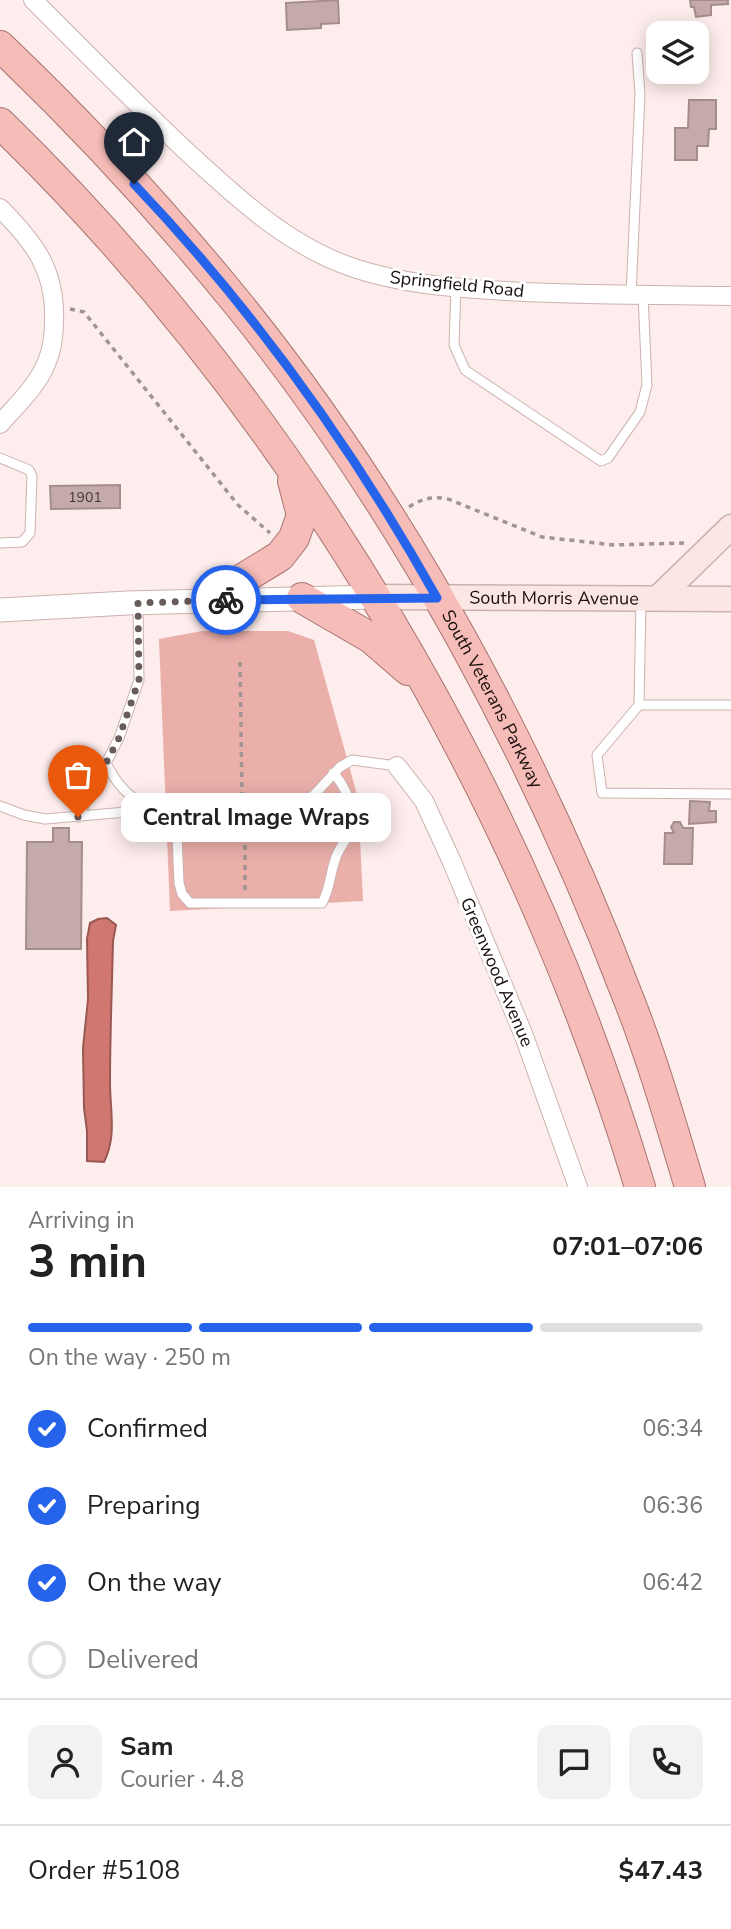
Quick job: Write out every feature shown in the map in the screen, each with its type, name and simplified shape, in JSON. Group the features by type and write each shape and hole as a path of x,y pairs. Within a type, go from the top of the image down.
{"highway":[{"name":"South Veterans Parkway","path":"0,46 57,101 151,202 242,310 353,463 415,558 509,728 588,897 630,1002 690,1187"},
{"path":"0,123 147,282 232,387 338,536 426,686 474,777 544,925 576,998 640,1187"},
{"path":"208,600 280,556 294,538 302,515 289,467"},
{"path":"302,598 370,638 426,686"}],"main road":[{"path":"650,598 714,546 731,527"},
{"name":"South Morris Avenue","path":"374,597 731,599"}],"street":[{"name":"Springfield Road","path":"33,0 240,201 274,227 350,267 394,279 456,287 731,296"},
{"path":"0,208 24,233 46,266 55,305 54,333 46,364 0,424"},
{"name":"South Morris Avenue","path":"0,610 208,600 374,597"},
{"name":"Greenwood Avenue","path":"397,766 424,801 452,862 524,1036 578,1187"}],"lane":[{"path":"456,287 454,345 465,370 601,461 608,458 640,412 647,385 637,295 640,94 637,53"},
{"path":"0,458 29,470 32,476 30,533 22,542 0,542"},
{"path":"650,598 639,705 597,755 602,793 731,794"},
{"path":"78,817 119,738 139,680 138,603"},
{"path":"639,705 731,705"},
{"path":"0,806 45,819 149,810 290,806 313,796 345,762 352,760 397,766"},
{"path":"106,763 116,784 149,810"},
{"path":"176,809 179,883 182,894 190,903 322,903 327,894 335,857 350,830 351,819 344,784 333,773"}],"path":[{"path":"55,305 84,312 238,505 274,537"},
{"path":"408,507 434,496 449,499 542,537 614,545 700,543 714,546"},
{"path":"240,662 245,903"}],"shaded area":[{"path":"202,631 288,631 314,640 358,798 363,901 170,911 159,639"},
{"path":"107,918 116,925 113,941 111,1029 112,1133 104,1162 87,1161 83,1048 88,999 87,939 90,923"}],"building":[{"path":"338,0 339,23 321,24 321,28 287,30 286,3"},
{"path":"690,0 728,0 728,4 711,5 711,15 696,17"},
{"path":"689,100 716,100 716,129 709,129 708,146 697,146 697,160 675,160 675,128 688,128"},
{"path":"120,485 120,508 51,509 50,486"},
{"path":"690,801 710,802 709,811 716,811 716,822 689,824"},
{"path":"674,822 680,822 683,828 693,828 692,864 664,864 665,833 674,833 671,827"},
{"path":"53,828 69,828 69,842 82,842 81,949 26,949 27,842 53,842"}],"way so far":[{"path":"78,817 119,738 139,680 138,603 226,600"}],"place":[{"name":"Central Image Wraps","path":"78,817"}],"route":[{"path":"134,184 239,306 278,356 383,507 437,598 314,597 226,600"}]}
